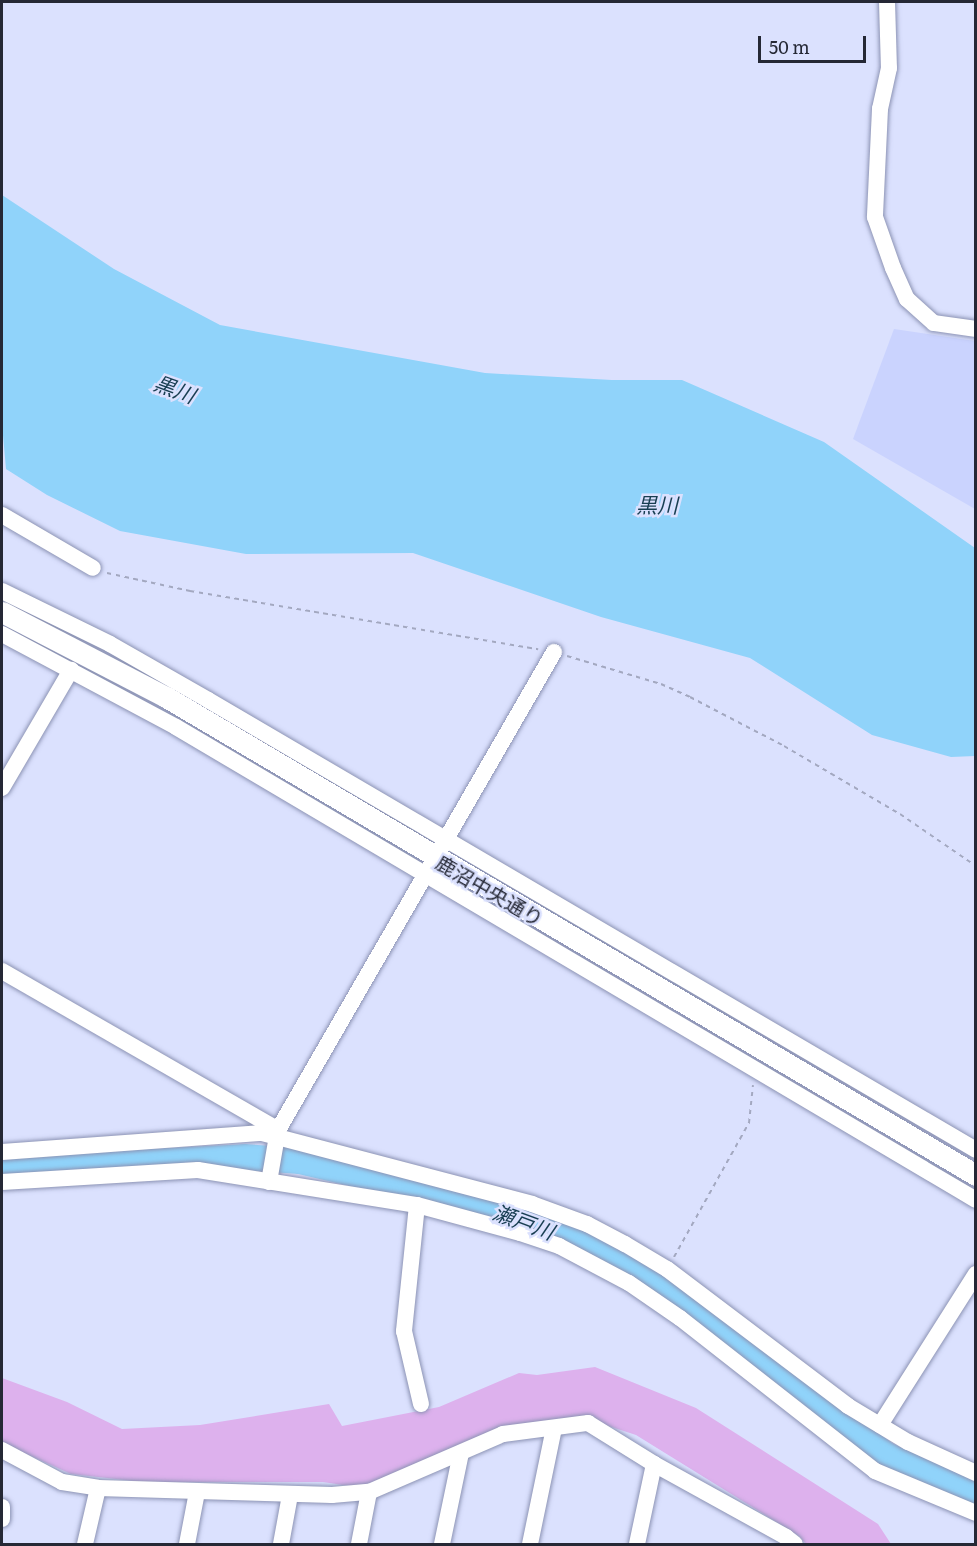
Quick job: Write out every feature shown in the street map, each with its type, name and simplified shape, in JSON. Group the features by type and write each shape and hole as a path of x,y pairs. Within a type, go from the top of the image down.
{"street":[{"path":"887,2 889,68 880,109 875,217 907,299 934,323 975,329"},
{"path":"2,515 93,568"},
{"path":"2,591 149,666 758,1071 902,1132 975,1150"},
{"name":"鹿沼中央通り","path":"2,612 166,698 975,1175"},
{"path":"2,634 176,727 436,857"},
{"path":"269,1182 277,1134 554,652"},
{"path":"2,788 71,670"},
{"path":"2,970 277,1134"},
{"path":"902,1132 975,1200"},
{"path":"2,1152 262,1133 277,1134 532,1204 586,1224 667,1269 848,1406 908,1442 975,1473"},
{"path":"2,1182 198,1170 417,1205 520,1233 595,1263 680,1318 875,1471 975,1513"},
{"path":"417,1205 404,1331 421,1404"},
{"path":"880,1425 975,1274"},
{"path":"2,1450 62,1482 98,1488 290,1496 369,1492 503,1434 588,1424 774,1538 795,1545"},
{"path":"530,1545 554,1428"},
{"path":"442,1545 462,1453"},
{"path":"637,1545 654,1464"},
{"path":"85,1545 98,1488"},
{"path":"187,1545 196,1492"},
{"path":"359,1545 369,1492"},
{"path":"281,1545 290,1496"},
{"path":"2,1507 2,1519"}],"path":[{"path":"667,1269 749,1123 751,1089 758,1071"}],"shaded area":[{"path":"894,329 975,341 975,509 853,439"},
{"path":"595,1367 696,1408 878,1524 891,1544 806,1544 799,1536 636,1435 578,1416 363,1488 323,1482 143,1482 71,1474 2,1443 2,1378 67,1402 122,1429 200,1425 329,1404 342,1426 439,1407 519,1373 537,1375"}],"water":[{"name":"黒川","path":"2,195 114,269 220,325 485,373 612,380 682,380 824,442 975,548 975,756 951,757 872,735 750,658 601,617 413,553 246,554 120,531 47,495 6,469 2,424"}],"waterway":[{"name":"瀬戸川","path":"2,1169 244,1157 300,1161 449,1196 543,1224 587,1244 668,1290 886,1455 976,1495"}]}
